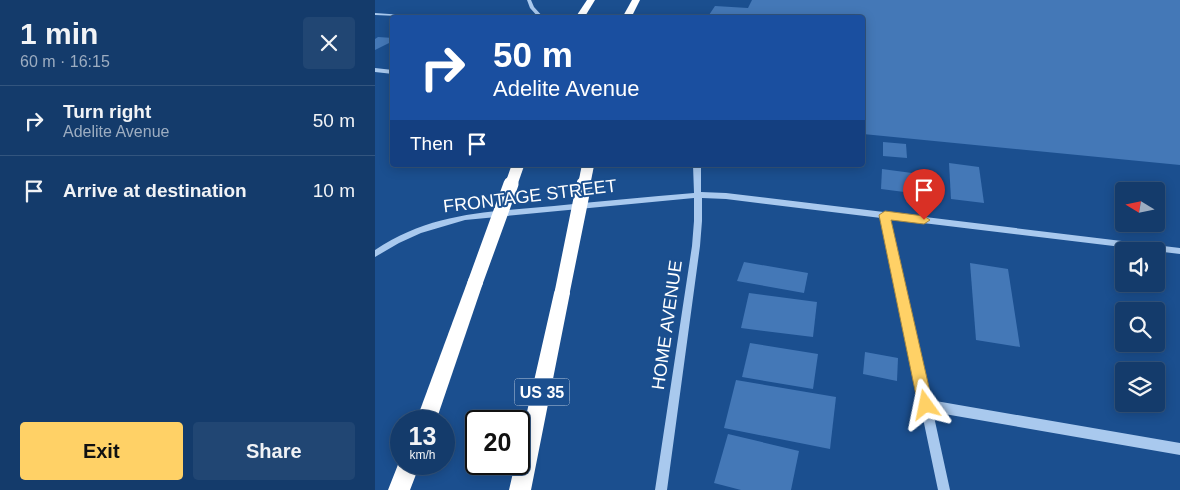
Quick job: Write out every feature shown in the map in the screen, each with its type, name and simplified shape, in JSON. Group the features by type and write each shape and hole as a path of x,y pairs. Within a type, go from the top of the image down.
{"highway":[{"path":"581,15 591,0"},
{"path":"628,15 636,0"},
{"path":"430,410 517,167"},
{"name":"US 35","path":"521,490 588,167"},
{"path":"399,490 405,475"}],"street":[{"path":"529,0 539,15"},
{"path":"375,14 390,15"},
{"path":"375,70 390,72"},
{"name":"HOME AVENUE","path":"661,490 696,246 698,221 697,167"},
{"name":"FRONTAGE STREET","path":"375,254 411,233 438,222 465,217 697,195 726,196 1180,251"},
{"path":"885,215 944,490"},
{"path":"926,405 1180,449"}],"building":[{"path":"752,0 1180,0 1180,165 865,134 865,15 709,15 715,6 748,8"},
{"path":"378,37 390,38 390,42 375,50 375,39"},
{"path":"883,142 906,144 907,158 883,156"},
{"path":"949,163 979,167 984,203 951,199"},
{"path":"882,169 912,173 912,193 881,189"},
{"path":"744,262 808,273 804,293 737,281"},
{"path":"970,263 1008,269 1020,347 976,340"},
{"path":"749,293 817,302 813,337 741,328"},
{"path":"750,343 818,354 813,389 742,377"},
{"path":"865,352 898,358 897,381 863,374"},
{"path":"736,380 836,397 830,449 724,428"},
{"path":"728,434 799,451 791,490 741,490 714,483"}],"route":[{"path":"924,220 885,215 926,405"}]}
